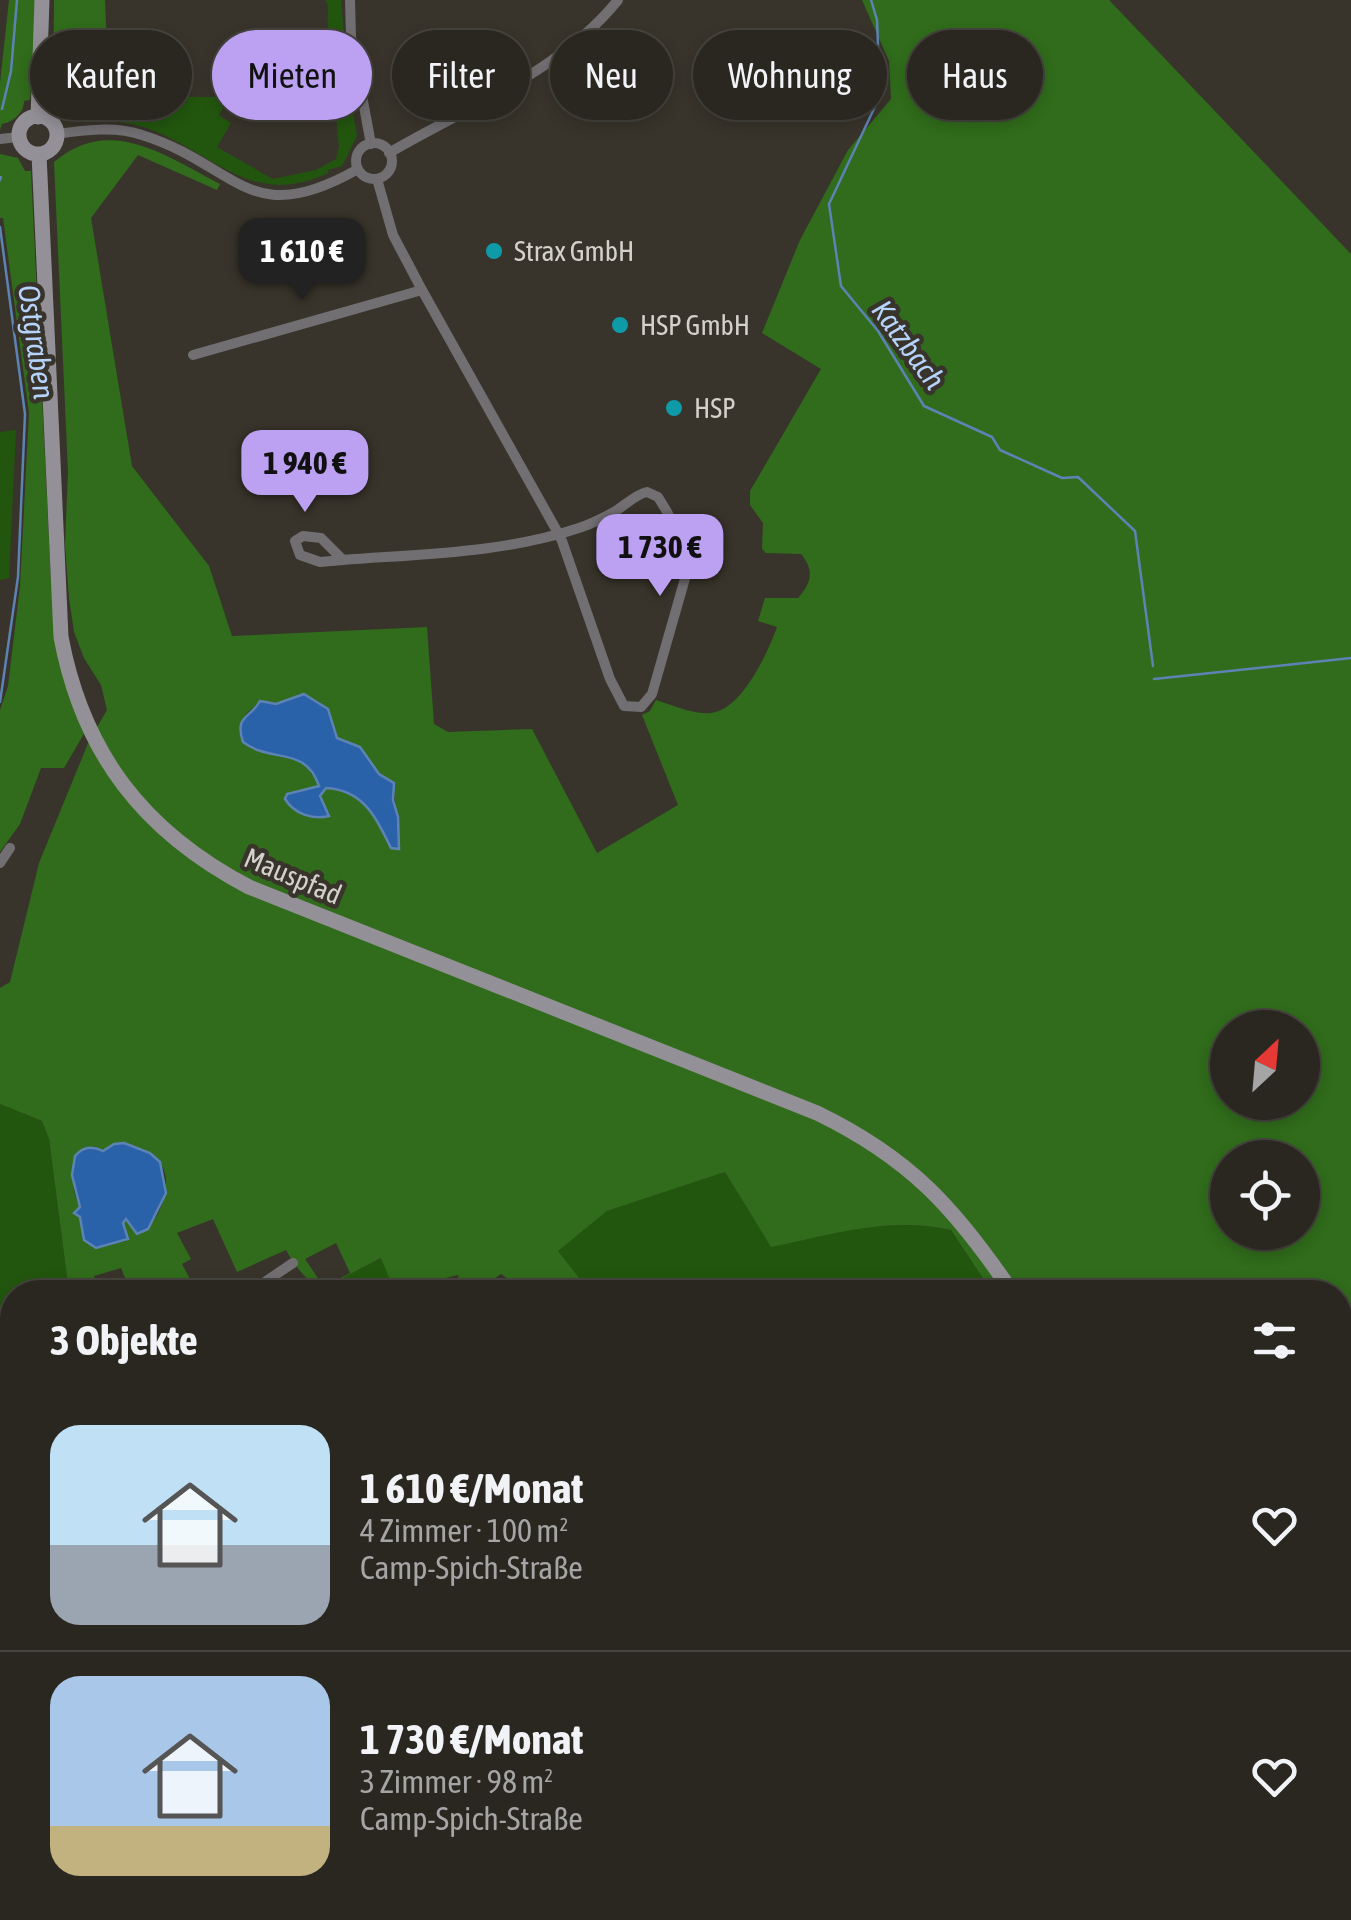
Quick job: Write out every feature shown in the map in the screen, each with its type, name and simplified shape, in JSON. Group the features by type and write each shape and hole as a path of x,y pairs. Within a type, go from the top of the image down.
{"street":[{"path":"41,30 42,0"},
{"path":"350,0 354,54 371,144"},
{"path":"389,153 557,56 618,0"},
{"path":"31,120 24,123 20,137 28,151 38,154 54,146 57,134 48,120"},
{"path":"57,134 115,130 138,133 244,186 275,196 305,194 358,169"},
{"path":"0,139 20,137"},
{"path":"371,144 382,146 389,153 391,167 386,175 377,179 366,177 358,169 358,153 371,144"},
{"name":"Mauspfad","path":"38,154 57,606 66,668 90,732 112,770 155,822 204,862 250,887 817,1113 860,1134 898,1160 938,1196 972,1234 1004,1280"},
{"path":"343,560 500,546 558,533 601,519 646,492 658,497 682,539 688,568 652,694 641,707 624,706 615,692 558,533 393,235 377,179"},
{"path":"193,355 422,290"},
{"path":"0,863 10,848"},
{"path":"268,1280 293,1263"}],"green space":[{"path":"9,0 37,0 35,30 30,30 30,100 24,101 20,113 2,124 0,130 0,83"},
{"path":"54,0 105,0 106,30 54,30"},
{"path":"325,0 341,0 344,30 328,30"},
{"path":"862,0 1109,0 1351,254 1351,1280 984,1280 951,1230 928,1226 883,1226 771,1247 725,1172 607,1211 558,1251 581,1280 510,1280 501,1274 492,1280 459,1280 458,1275 438,1280 390,1280 381,1258 337,1280 350,1273 336,1243 305,1259 319,1280 306,1278 286,1250 237,1272 213,1219 177,1233 191,1259 182,1264 191,1280 126,1280 121,1268 94,1276 96,1280 67,1280 49,1139 42,1121 0,1104 0,988 10,982 39,863 89,741 107,710 101,685 74,632 69,598 65,544 68,472 54,162 75,148 117,140 159,152 220,184 217,190 138,155 91,218 132,466 209,566 232,636 427,627 434,724 448,732 532,729 597,853 678,805 642,715 650,711 656,700 704,713 733,702 752,678 777,627 758,621 765,598 798,598 808,582 810,571 801,554 766,553 762,549 763,523 750,505 750,491 821,369 762,333 800,240 848,150 873,120 887,120 887,104 891,99 887,30 875,30","holes":["300,694 318,701 326,710 337,738 351,743 379,774 393,782 400,847 391,848 366,806 348,793 323,789 320,798 330,814 320,818 289,805 287,794 316,788 320,781 305,762 240,725 260,701 276,704","124,1143 160,1163 166,1181 159,1212 139,1234 126,1219 126,1241 107,1245 75,1210 80,1207 73,1181 77,1168 94,1146 103,1152"]},
{"path":"192,97 212,97 212,120 231,123 217,147 273,179 316,170 336,159 336,120 354,120 357,136 342,166 302,182 279,185 239,176 180,143 105,120 192,120"},
{"path":"0,154 18,158 25,171 31,171 51,582 85,732 64,768 41,768 20,824 0,852 0,710 8,686 20,586 29,413 0,218"},
{"path":"16,430 9,578 0,580 0,432"},
{"path":"0,1104 42,1121 49,1139 67,1280 0,1280"},
{"path":"725,1172 771,1246 883,1226 928,1226 951,1230 984,1280 580,1280 557,1251 607,1211"},
{"path":"382,1258 390,1280 338,1280"}],"water":[{"path":"304,694 328,709 337,738 360,747 379,774 394,783 399,849 391,848 374,816 350,794 326,788 320,796 329,816 310,816 293,809 285,799 287,794 319,786 313,773 296,760 254,749 243,742 242,722 260,701 276,704"},
{"path":"124,1143 150,1153 160,1162 166,1193 148,1229 137,1234 126,1219 123,1223 128,1239 96,1248 84,1240 80,1217 74,1213 80,1207 72,1175 75,1156 85,1149 103,1151"}],"waterway":[{"path":"2,109 11,71 17,0"},
{"name":"Katzbach","path":"871,0 877,20 880,96 829,204 841,286 878,331 924,406 992,437 1000,450 1062,478 1078,477 1135,531 1153,666"},
{"name":"Ostgraben","path":"0,227 25,414 18,577 0,702"},
{"name":"Katzbach","path":"1154,679 1351,658"}],"place":[{"name":"Strax GmbH","path":"494,251"},
{"name":"HSP GmbH","path":"620,325"},
{"name":"HSP","path":"674,408"}]}
